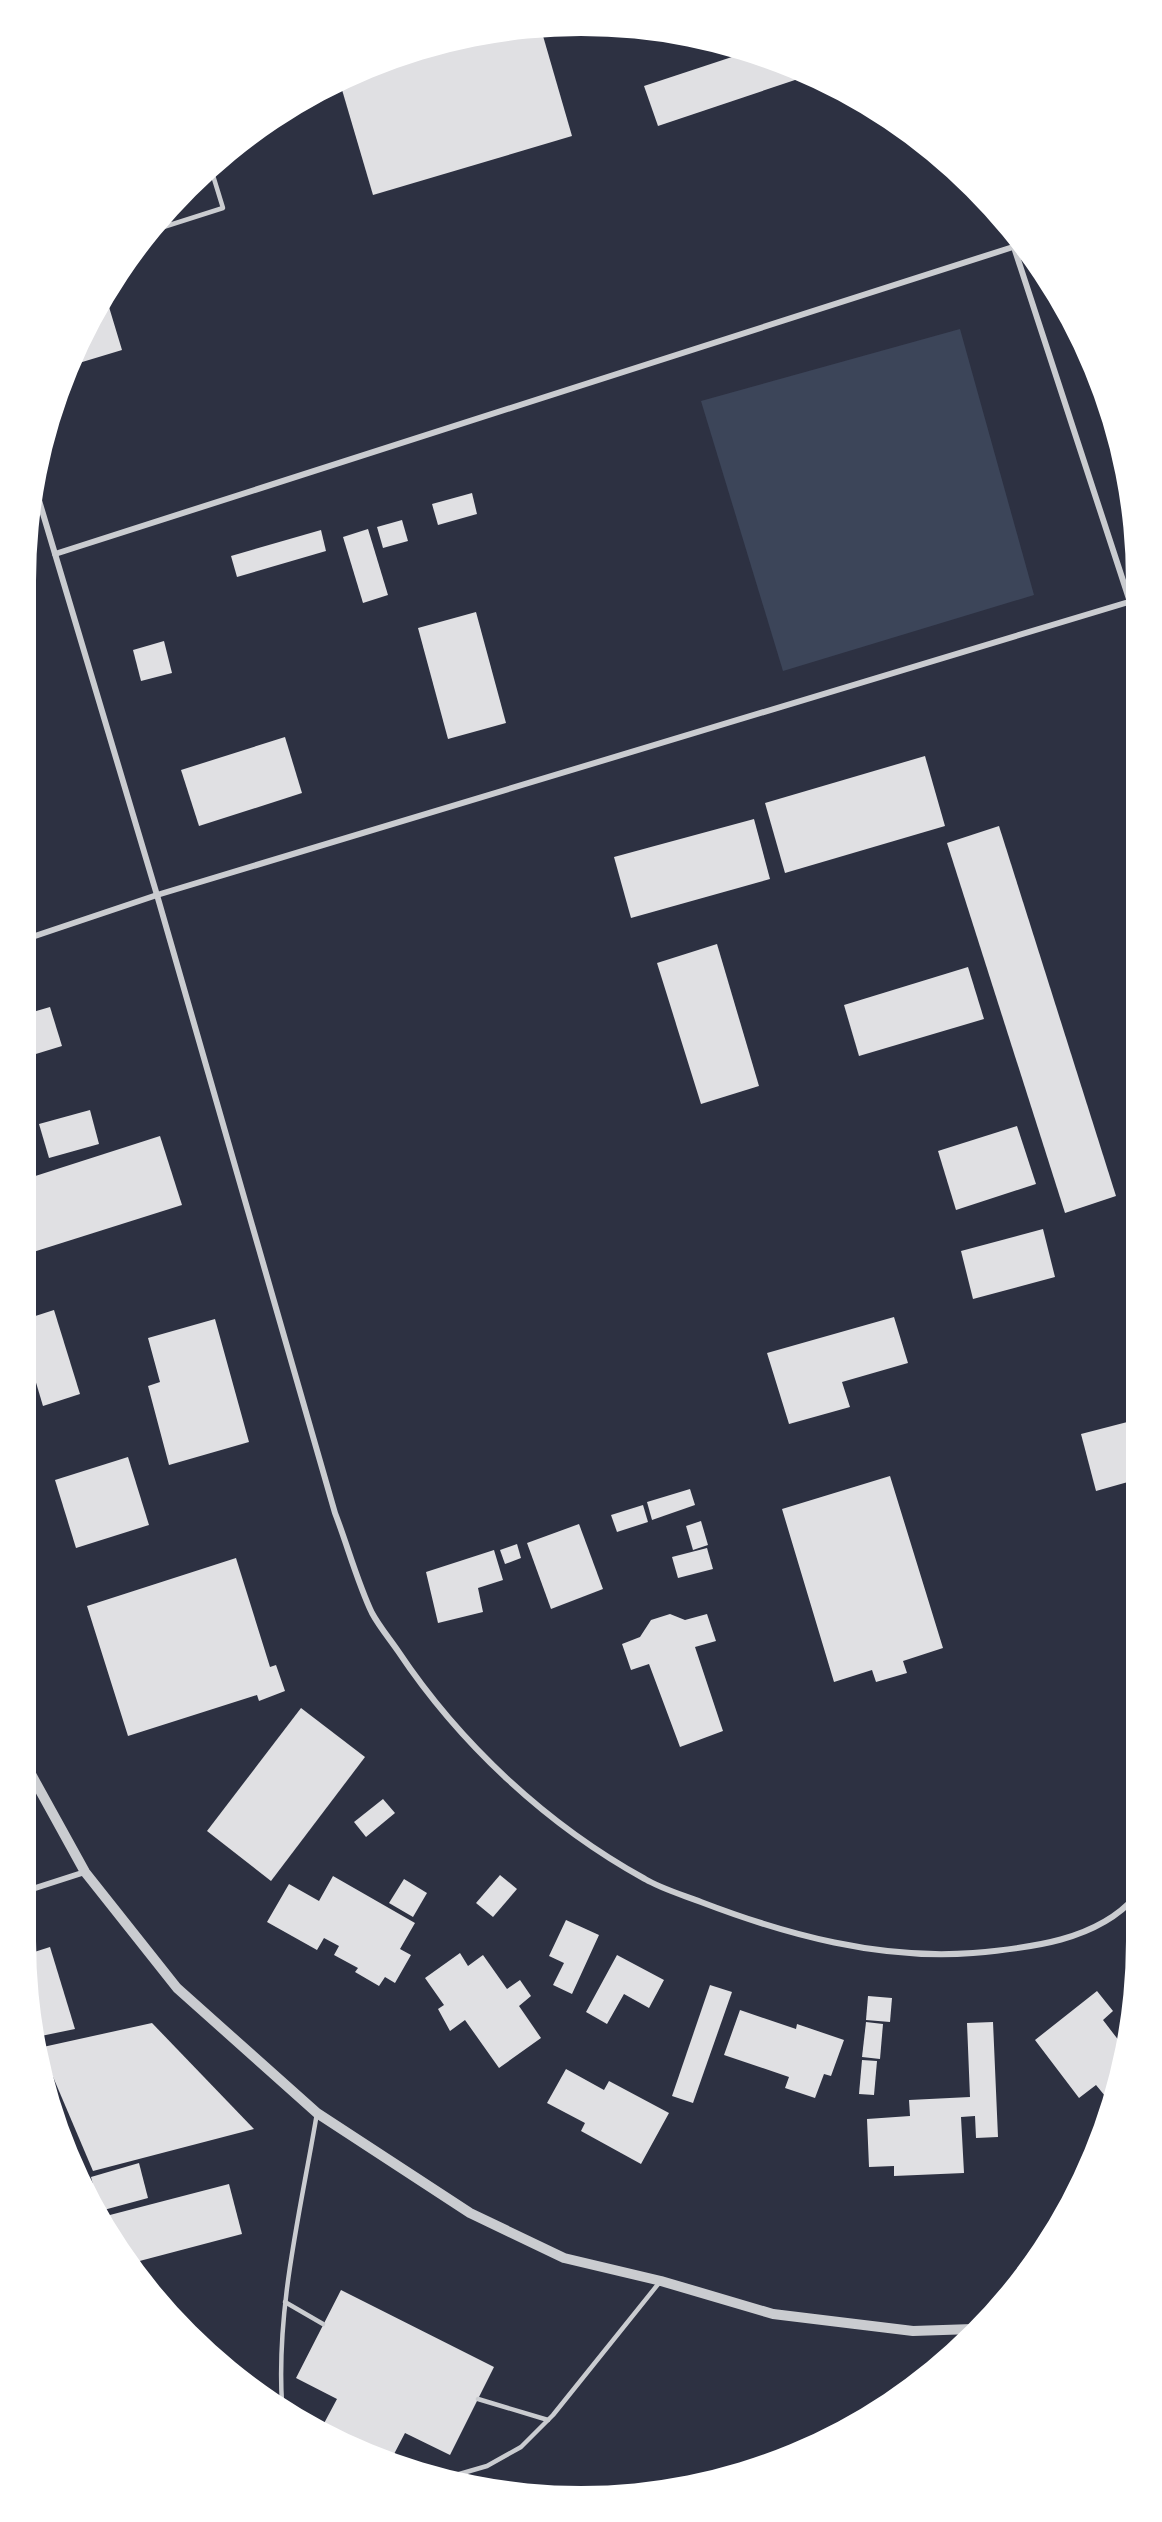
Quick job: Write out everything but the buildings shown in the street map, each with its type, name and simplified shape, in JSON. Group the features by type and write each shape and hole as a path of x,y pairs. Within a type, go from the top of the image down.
{"street":[{"path":"55,554 1012,248"},
{"path":"1014,250 1126,589"},
{"path":"41,508 157,895 336,1513 372,1612 424,1691 489,1762 579,1840 648,1881 758,1924 840,1944 937,1956 1019,1949 1087,1932 1126,1907"},
{"path":"36,936 157,895 1126,605"},
{"path":"36,1783 85,1872 177,1988 317,2113 470,2213 564,2258 661,2281 773,2314 913,2331 963,2329"},
{"path":"36,1888 85,1872"}],"lane":[{"path":"168,225 223,208 214,179"},
{"path":"282,2396 281,2355 285,2302 317,2113"},
{"path":"463,2473 487,2466 521,2448 548,2420 661,2281"},
{"path":"285,2302 323,2324"},
{"path":"478,2399 548,2420"}],"shaded area":[{"path":"960,329 1034,595 783,671 701,401"}]}
